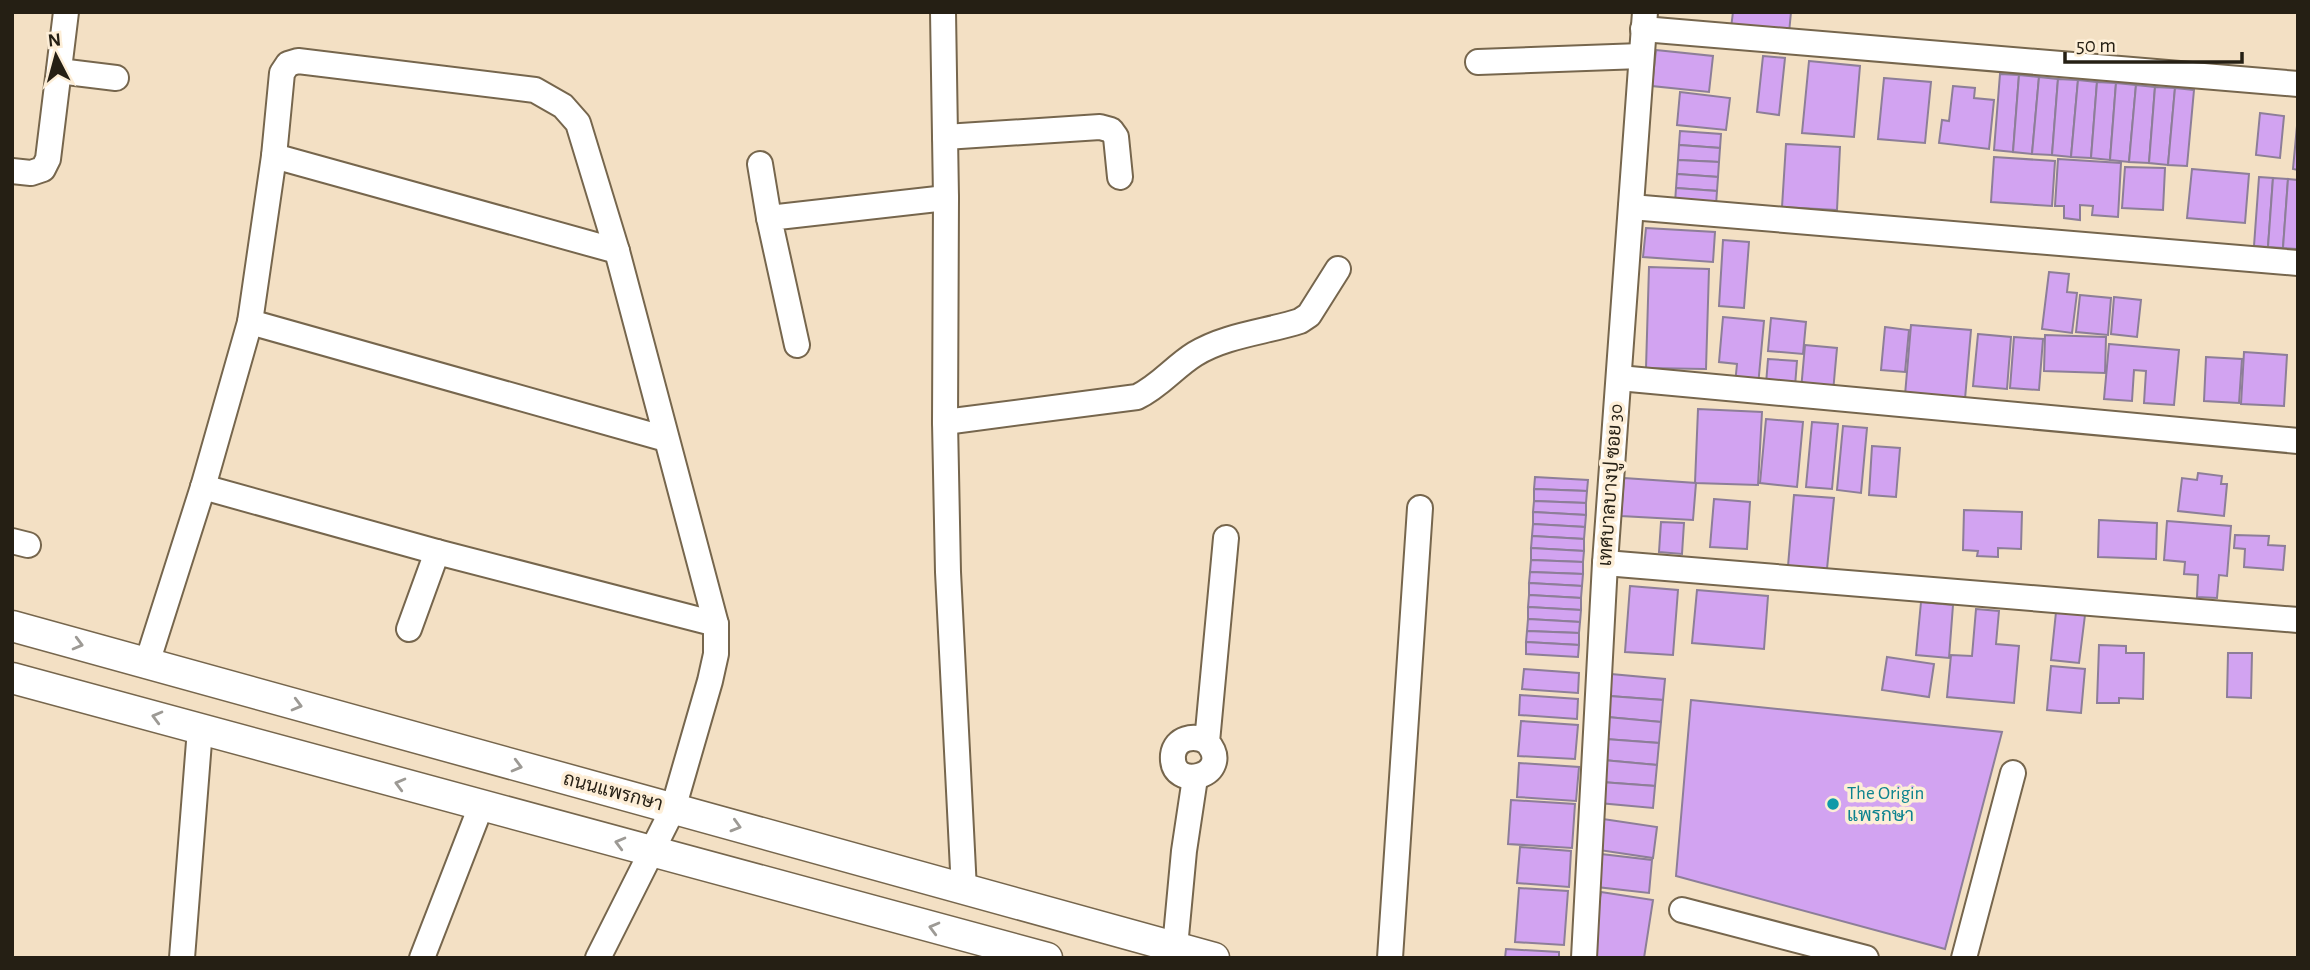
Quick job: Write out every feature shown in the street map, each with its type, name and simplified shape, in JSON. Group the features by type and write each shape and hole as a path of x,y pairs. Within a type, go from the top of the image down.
{"main road":[{"name":"ถนนแพรกษา","path":"12,626 1214,958"},
{"path":"12,678 652,851 973,949 1047,958"}],"street":[{"path":"12,171 32,173 43,169 48,159 66,12"},
{"path":"943,12 948,572 964,890"},
{"path":"1644,21 2298,84"},
{"name":"เทศบาลบางปู ซอย 30","path":"1584,958 1605,563 1644,21"},
{"path":"1478,62 1641,56"},
{"path":"147,663 203,487 250,322 274,156 282,73 288,64 298,61 536,90 563,106 578,123 617,251 716,624 716,654 710,681 673,809 598,958"},
{"path":"58,71 116,78"},
{"path":"946,137 1100,127 1111,131 1116,137 1120,177"},
{"path":"274,156 617,251"},
{"path":"760,164 797,345"},
{"path":"769,218 946,198"},
{"path":"1631,207 2298,263"},
{"path":"945,422 1137,397 1153,390 1195,354 1216,344 1300,321 1309,315 1338,270"},
{"path":"250,322 666,439"},
{"path":"1619,378 2298,440"},
{"path":"203,487 437,552 716,624"},
{"path":"1390,958 1420,508"},
{"path":"1207,742 1226,538"},
{"path":"409,629 437,552"},
{"path":"1605,563 2298,620"},
{"path":"182,958 200,729"},
{"path":"1187,738 1201,738 1207,742 1214,753 1212,767 1208,772 1195,778 1177,770 1174,751 1182,741 1187,738"},
{"path":"1964,958 2013,772"},
{"path":"1175,947 1184,851 1195,778"},
{"path":"422,958 481,806"},
{"path":"1682,910 1866,958"}],"building":[{"path":"1733,12 1791,12 1789,33 1731,28"},
{"path":"1656,50 1713,56 1709,92 1652,86"},
{"path":"1763,56 1785,58 1779,115 1757,112"},
{"path":"1809,61 1860,66 1854,137 1802,133"},
{"path":"2000,74 2019,75 2013,152 1994,150"},
{"path":"2019,75 2039,77 2032,154 2013,152"},
{"path":"2039,77 2058,79 2052,155 2032,154"},
{"path":"1884,78 1931,82 1925,143 1878,139"},
{"path":"2058,79 2078,80 2071,157 2052,155"},
{"path":"2078,80 2097,82 2091,158 2071,157"},
{"path":"2097,82 2116,83 2110,160 2091,158"},
{"path":"2116,83 2136,85 2129,162 2110,160"},
{"path":"2136,85 2155,87 2149,163 2129,162"},
{"path":"1953,86 1975,88 1974,98 1994,100 1989,149 1939,143 1942,120 1949,121"},
{"path":"2155,87 2175,88 2168,165 2149,163"},
{"path":"2175,88 2194,90 2187,166 2168,165"},
{"path":"1680,92 1730,98 1726,130 1677,125"},
{"path":"2260,113 2284,116 2280,158 2256,155"},
{"path":"2298,115 2298,170 2293,169"},
{"path":"1680,131 1721,134 1720,148 1679,145"},
{"path":"1786,144 1840,147 1837,210 1782,207"},
{"path":"1679,145 1720,148 1719,162 1678,160"},
{"path":"1994,157 2055,161 2052,206 1991,202"},
{"path":"2058,159 2121,163 2118,217 2092,215 2093,206 2080,205 2080,220 2064,218 2064,206 2055,206"},
{"path":"1678,160 1719,162 1718,177 1677,174"},
{"path":"2125,167 2165,168 2163,210 2122,208"},
{"path":"2192,169 2249,174 2245,223 2187,218"},
{"path":"1677,174 1718,177 1717,191 1676,188"},
{"path":"2259,177 2273,178 2268,247 2254,246"},
{"path":"2273,178 2288,179 2283,248 2268,247"},
{"path":"2288,179 2298,180 2297,249 2283,248"},
{"path":"1676,188 1717,191 1716,205 1675,203"},
{"path":"1646,228 1715,232 1713,262 1643,257"},
{"path":"1723,240 1749,242 1744,308 1719,306"},
{"path":"1649,267 1709,269 1706,369 1646,368"},
{"path":"2049,272 2069,274 2067,292 2077,293 2072,333 2042,329"},
{"path":"2080,295 2111,298 2108,335 2076,332"},
{"path":"2114,297 2141,300 2137,337 2111,334"},
{"path":"1723,317 1764,321 1758,386 1735,384 1737,364 1719,362"},
{"path":"1771,318 1806,322 1803,354 1768,351"},
{"path":"1911,325 1971,330 1965,399 1905,395"},
{"path":"1885,327 1909,330 1905,372 1881,370"},
{"path":"1978,334 2011,337 2007,389 1973,386"},
{"path":"2045,335 2106,337 2105,373 2044,371"},
{"path":"2014,337 2043,339 2039,390 2010,388"},
{"path":"2109,344 2179,350 2174,405 2144,403 2146,371 2134,370 2132,401 2104,399"},
{"path":"1805,345 1837,348 1833,392 1801,390"},
{"path":"2244,352 2287,355 2284,406 2241,404"},
{"path":"2206,357 2242,359 2239,403 2204,401"},
{"path":"1768,359 1797,361 1795,386 1766,384"},
{"path":"1698,409 1762,412 1758,485 1695,483"},
{"path":"1766,419 1803,422 1797,487 1760,483"},
{"path":"1812,422 1838,424 1832,489 1806,487"},
{"path":"1843,426 1867,428 1861,493 1837,490"},
{"path":"1872,446 1900,448 1896,497 1869,495"},
{"path":"2198,473 2222,476 2221,484 2227,484 2224,516 2178,511 2182,478 2197,480"},
{"path":"1535,477 1588,480 1587,491 1534,489"},
{"path":"1624,478 1696,483 1693,520 1621,516"},
{"path":"1534,489 1587,491 1586,503 1534,501"},
{"path":"1794,495 1834,498 1827,569 1788,566"},
{"path":"1714,499 1750,502 1747,549 1710,547"},
{"path":"1534,501 1586,503 1586,515 1533,512"},
{"path":"1964,510 2022,512 2021,549 1998,548 1998,557 1977,556 1978,551 1963,550"},
{"path":"1533,512 1586,515 1585,527 1533,524"},
{"path":"2099,520 2157,523 2156,559 2098,557"},
{"path":"2167,521 2231,526 2227,576 2219,575 2217,598 2197,597 2198,575 2184,574 2185,562 2164,560"},
{"path":"1661,522 1684,523 1682,554 1659,552"},
{"path":"1533,524 1585,527 1584,539 1532,536"},
{"path":"2235,535 2269,536 2268,545 2285,546 2283,570 2244,567 2245,549 2234,548"},
{"path":"1532,536 1584,539 1584,551 1531,548"},
{"path":"1531,548 1584,551 1583,562 1531,560"},
{"path":"1531,560 1583,562 1583,574 1530,572"},
{"path":"1530,572 1583,574 1582,586 1529,583"},
{"path":"1529,583 1582,586 1581,598 1529,595"},
{"path":"1630,586 1678,590 1673,655 1625,652"},
{"path":"1697,590 1768,596 1764,649 1692,643"},
{"path":"1529,595 1581,598 1581,610 1528,607"},
{"path":"1921,602 1953,605 1949,658 1916,655"},
{"path":"1528,607 1581,610 1580,622 1528,619"},
{"path":"1976,609 1999,611 1996,644 2019,646 2014,703 1947,697 1951,655 1972,656"},
{"path":"2056,612 2085,615 2079,663 2051,660"},
{"path":"1528,619 1580,622 1579,633 1527,631"},
{"path":"1527,631 1579,633 1579,645 1526,642"},
{"path":"1526,642 1579,645 1578,657 1526,654"},
{"path":"2099,645 2126,646 2126,653 2144,653 2143,699 2119,698 2119,703 2097,703"},
{"path":"2228,653 2252,653 2251,698 2227,697"},
{"path":"1887,657 1934,664 1929,697 1882,690"},
{"path":"2051,666 2085,669 2081,713 2047,710"},
{"path":"1524,669 1579,673 1578,693 1522,689"},
{"path":"1611,674 1665,679 1663,700 1609,696"},
{"path":"1520,695 1578,699 1577,719 1519,715"},
{"path":"1609,696 1663,700 1661,722 1607,717"},
{"name":"The Origin แพรกษา","path":"1691,700 2002,732 1945,949 1676,876"},
{"path":"1607,717 1661,722 1659,743 1605,739"},
{"path":"1521,721 1578,725 1575,759 1518,756"},
{"path":"1605,739 1659,743 1657,765 1603,760"},
{"path":"1603,760 1657,765 1655,786 1601,782"},
{"path":"1519,763 1579,767 1576,801 1517,797"},
{"path":"1601,782 1655,786 1653,808 1599,803"},
{"path":"1511,800 1575,804 1572,848 1508,844"},
{"path":"1603,819 1657,827 1653,858 1599,850"},
{"path":"1520,847 1571,851 1569,887 1517,883"},
{"path":"1601,854 1652,860 1649,893 1597,887"},
{"path":"1519,888 1568,891 1564,945 1515,942"},
{"path":"1601,892 1653,900 1644,958 1589,958"},
{"path":"1506,949 1559,952 1559,958 1505,958"}],"place":[{"name":"The Origin แพรกษา","path":"1833,804"}]}
